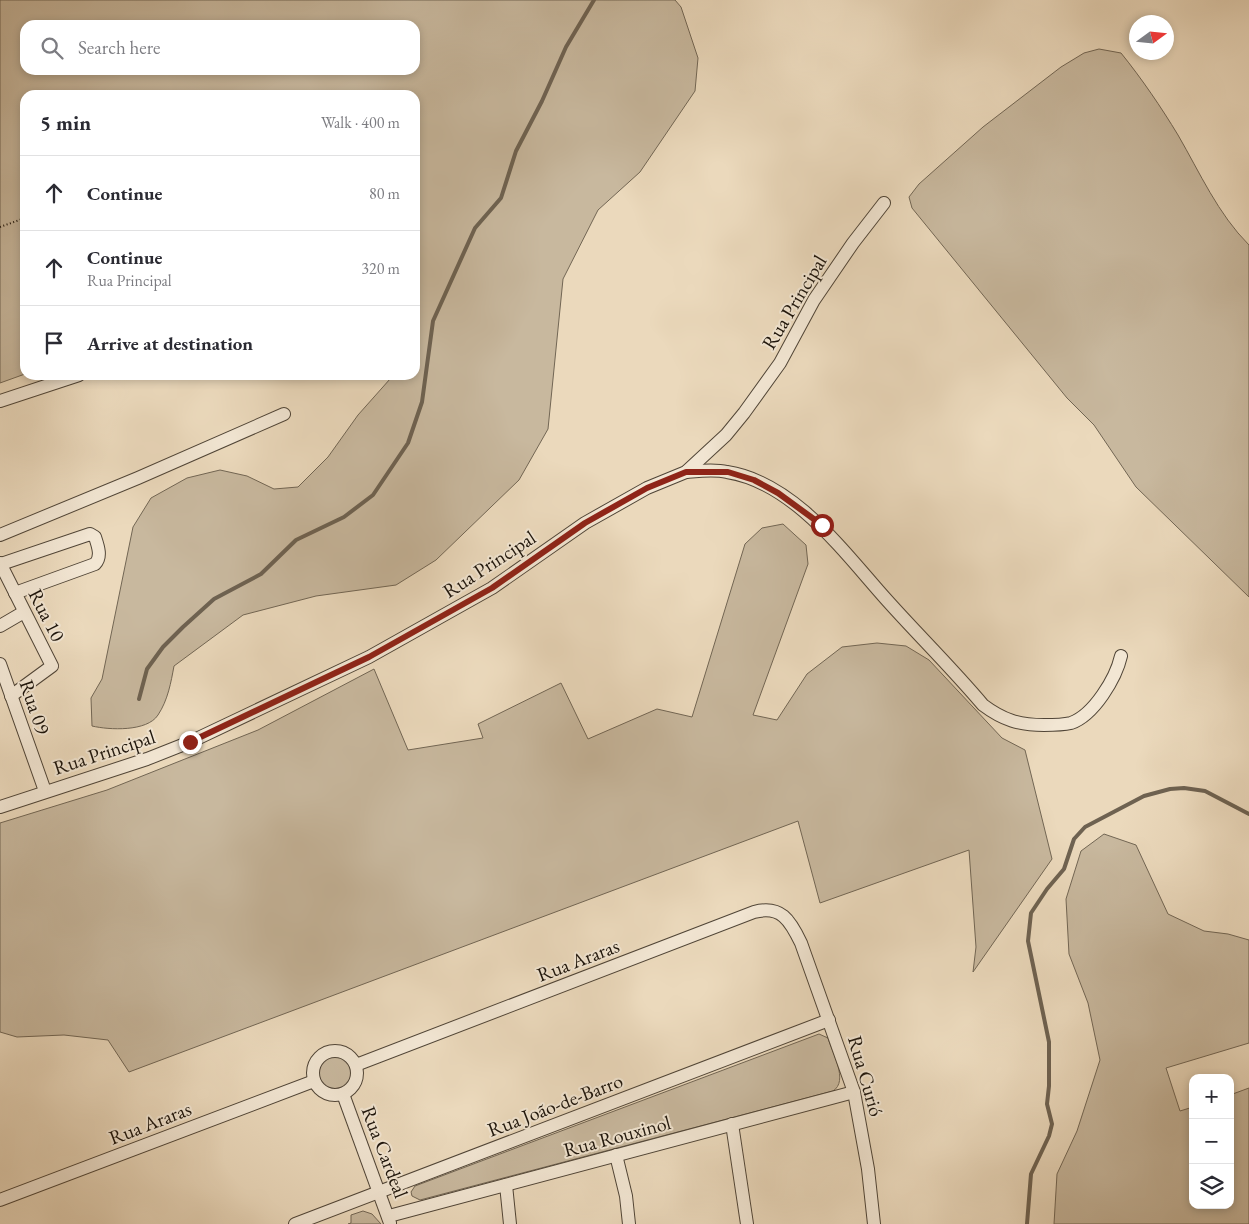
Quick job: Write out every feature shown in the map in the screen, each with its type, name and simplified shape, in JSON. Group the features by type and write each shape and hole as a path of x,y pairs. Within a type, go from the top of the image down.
{"street":[{"name":"Rua Principal","path":"0,807 129,765 190,742 369,657 492,588 585,523 647,488 686,472 726,435 744,413 780,363 814,300 853,243 884,203"},
{"path":"0,401 63,380"},
{"path":"0,535 138,478 284,414"},
{"path":"686,472 714,470 739,474 778,493 807,514 836,540 983,705 999,718 1015,724 1028,725 1058,725 1080,718 1107,688 1118,670 1121,656"},
{"path":"0,564 90,534 95,537 99,559 95,564 15,593"},
{"name":"Rua 10","path":"0,564 52,666 11,696"},
{"path":"0,626 24,612"},
{"name":"Rua 09","path":"0,664 45,791"},
{"name":"Rua Araras","path":"356,1065 754,912 766,909 778,912 793,926 801,943"},
{"name":"Rua Curió","path":"801,943 854,1092 868,1169 874,1224"},
{"name":"Rua João-de-Barro","path":"295,1224 829,1020"},
{"path":"338,1051 352,1058 356,1065 356,1079 349,1091 342,1094 329,1095 322,1092 314,1081 314,1066 324,1054 338,1051"},
{"name":"Rua Araras","path":"0,1200 314,1081"},
{"name":"Rua Rouxinol","path":"389,1220 506,1185 854,1092"},
{"name":"Rua Cardeal","path":"342,1094 389,1220"},
{"path":"732,1124 747,1224"},
{"path":"616,1155 626,1196 629,1224"},
{"path":"506,1185 510,1224"}],"path":[{"path":"0,227 20,220"}],"shaded area":[{"path":"0,0 675,0 681,7 698,58 695,91 640,172 598,210 563,279 548,429 519,480 436,560 396,585 316,596 243,615 174,666 169,691 158,715 153,721 137,727 117,729 92,726 91,698 102,679 133,527 151,498 187,478 220,470 247,476 274,489 298,487 328,457 358,415 389,380 420,380 420,90 20,90 20,376 0,383"},
{"path":"1099,49 1121,53 1129,63 1172,125 1219,207 1249,245 1249,597 1136,487 1094,425 1067,398 912,208 909,197 919,184 983,127 1061,67 1084,53"},
{"path":"783,524 806,545 808,564 753,715 777,720 807,674 842,647 877,643 906,646 929,660 1002,738 1025,750 1052,859 973,972 976,947 969,850 820,903 798,821 129,1072 108,1040 64,1035 17,1037 0,1032 0,823 107,790 258,730 374,669 408,750 483,738 478,724 561,683 588,739 657,709 692,717 745,544 762,528"},
{"path":"1104,834 1136,845 1168,914 1204,931 1228,934 1249,940 1249,1043 1166,1068 1180,1111 1189,1108 1189,1209 1234,1209 1234,1094 1249,1088 1249,1224 1054,1224 1057,1174 1077,1131 1100,1060 1088,1003 1069,954 1066,899 1081,851"},
{"path":"819,1034 828,1038 840,1074 838,1086 833,1091 420,1200 412,1196 411,1192 415,1186"},
{"path":"335,1055 347,1061 353,1073 347,1085 335,1091 323,1085 317,1073 323,1061"},
{"path":"363,1211 372,1214 381,1224 348,1224 351,1223 351,1215"}],"waterway":[{"path":"139,699 147,669 163,647 183,627 214,599 261,574 296,540 344,517 373,495 408,443 422,402 433,321 475,228 501,198 516,151 542,101 566,47 594,0"},
{"path":"1027,1224 1031,1174 1049,1136 1052,1124 1047,1104 1049,1042 1028,941 1031,913 1047,889 1064,869 1074,839 1085,827 1144,796 1170,789 1184,788 1205,791 1249,814"}],"route":[{"path":"190,742 369,657 450,613 492,588 585,523 647,488 686,472 714,470 739,474 778,493 822,525"}]}
